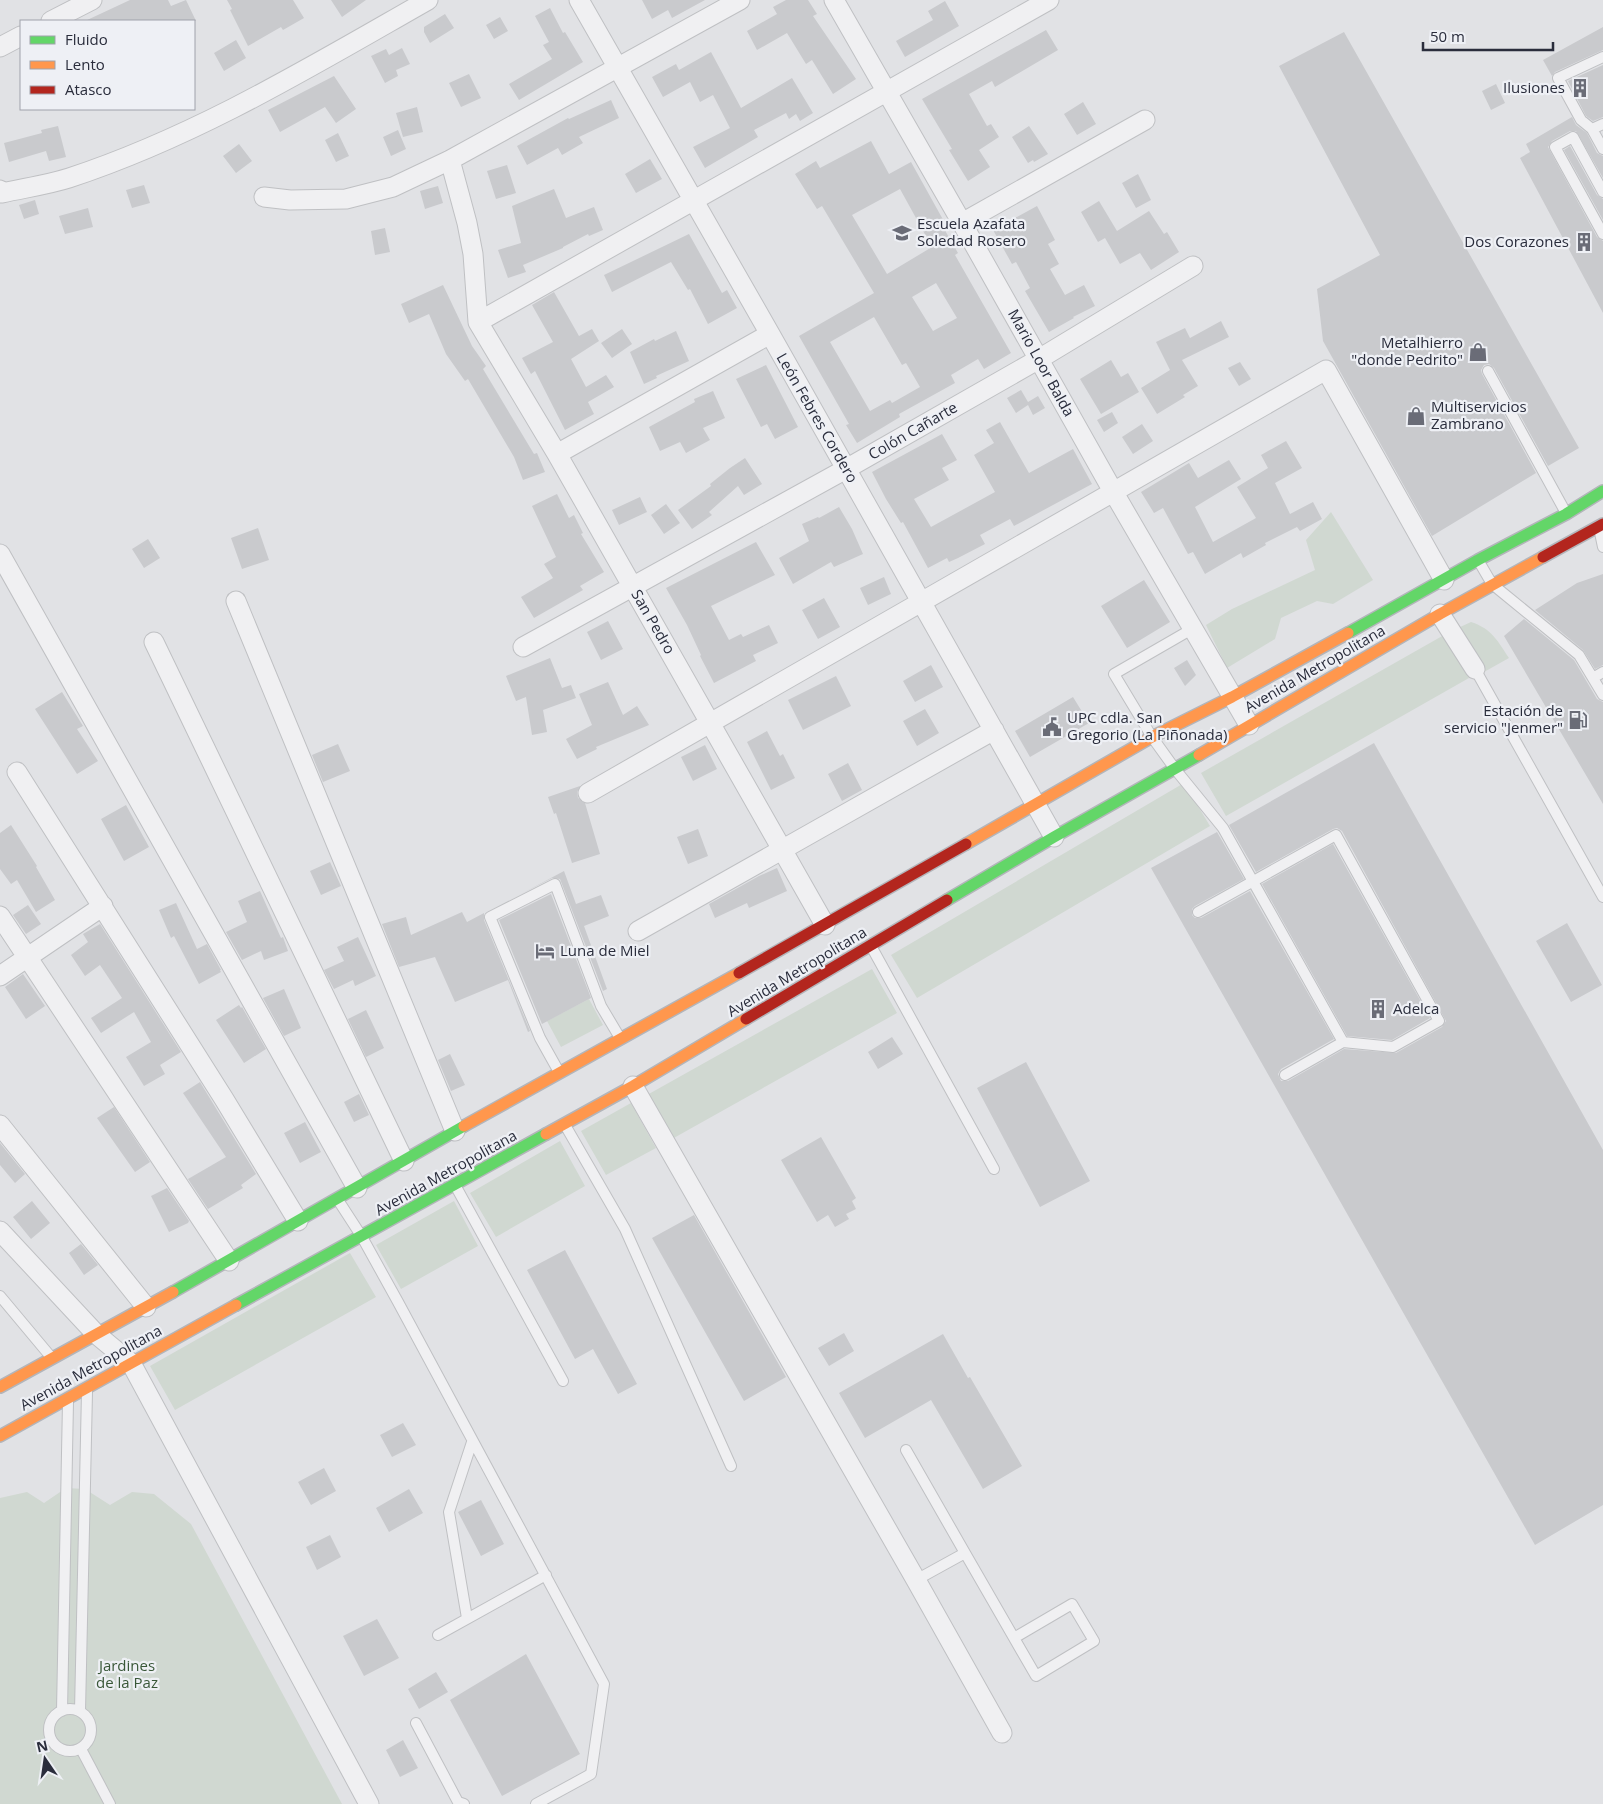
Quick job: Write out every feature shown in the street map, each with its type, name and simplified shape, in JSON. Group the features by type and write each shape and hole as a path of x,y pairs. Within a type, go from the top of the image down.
{"highway":[{"path":"0,1387 146,1307 358,1188 455,1131 825,925 1152,737 1232,697 1478,560 1566,514 1603,491"},
{"name":"Avenida Metropolitana","path":"0,1436 633,1086 1054,837 1175,770 1492,584 1601,528"}],"street":[{"path":"53,20 92,0"},
{"path":"0,190 2,193 67,178 132,156 222,115 428,0"},
{"name":"León Febres Cordero","path":"579,0 922,601 1054,837"},
{"path":"264,197 290,200 346,199 393,187 450,160 740,0"},
{"name":"Mario Loor Balda","path":"834,0 1114,493 1249,725"},
{"path":"450,160 467,223 473,254 478,322 1049,0"},
{"path":"0,47 20,37"},
{"path":"962,223 1145,120"},
{"name":"Colón Cañarte","path":"523,647 846,469 1039,359 1193,266"},
{"name":"San Pedro","path":"478,322 557,454 825,925"},
{"path":"557,454 770,334"},
{"path":"588,793 1326,370 1444,580"},
{"path":"1585,502 1601,528"},
{"path":"0,554 358,1188"},
{"path":"236,601 455,1131"},
{"path":"1440,614 1474,669"},
{"path":"154,642 404,1161"},
{"path":"638,931 994,730"},
{"path":"17,772 224,1099 298,1221"},
{"path":"0,976 103,906"},
{"path":"0,916 228,1261"},
{"path":"633,1086 1002,1733"},
{"path":"0,1125 146,1307"},
{"path":"0,1231 96,1334 131,1363 369,1804"}],"lane":[{"path":"1603,57 1558,78 1580,120 1592,129 1603,149"},
{"path":"1592,129 1603,124"},
{"path":"1603,192 1573,137 1555,147 1603,234"},
{"path":"1488,371 1566,514"},
{"path":"1601,528 1603,546"},
{"path":"1478,560 1492,584 1579,655 1603,695"},
{"path":"1192,629 1114,674 1152,737 1175,770 1223,828 1343,1042"},
{"path":"1474,669 1603,897"},
{"path":"1593,678 1603,672"},
{"path":"1198,912 1336,834 1439,1021 1393,1047 1343,1042 1285,1075"},
{"path":"559,1073 540,1038 490,917 555,884 601,1006 620,1039"},
{"path":"870,945 994,1169"},
{"path":"564,1124 625,1229 731,1466"},
{"path":"454,1184 563,1380"},
{"path":"338,1199 362,1237 604,1684 591,1774 536,1804"},
{"path":"0,1296 52,1358"},
{"path":"80,1711 87,1388"},
{"path":"62,1711 68,1399"},
{"path":"468,1618 449,1512 472,1442"},
{"path":"906,1450 965,1553 1014,1638 1036,1676 1094,1641 1072,1604 1014,1638"},
{"path":"916,1580 965,1553"},
{"path":"438,1635 546,1575"},
{"path":"74,1709 80,1711 88,1719 92,1730 89,1740 81,1749 69,1751 57,1747 50,1736 50,1724 53,1719 62,1711 74,1709"},
{"path":"416,1723 458,1802 464,1804"},
{"path":"81,1749 110,1804"}],"green space":[{"path":"1331,512 1373,580 1333,604 1317,601 1281,618 1275,639 1227,668 1206,625 1232,609 1315,570 1306,540"},
{"path":"1471,622 1489,632 1509,658 1484,672 1458,628"},
{"path":"1444,635 1469,678 1226,816 1201,773"},
{"path":"1184,783 1210,826 917,998 891,955"},
{"path":"872,969 897,1013 672,1139 647,1095"},
{"path":"589,999 603,1025 561,1047 547,1021"},
{"path":"631,1103 656,1148 606,1175 581,1131"},
{"path":"560,1141 585,1186 496,1237 470,1193"},
{"path":"454,1201 478,1246 401,1289 376,1245"},
{"path":"350,1253 376,1297 175,1410 150,1366"},
{"name":"Jardines de la Paz","path":"66,1488 85,1489 110,1505 132,1492 154,1494 191,1524 342,1804 0,1804 0,1498 27,1492 44,1503"}],"building":[{"path":"130,0 168,0 171,6 186,0 196,21 195,20 87,20"},
{"path":"227,0 293,0 304,18 283,30 281,27 248,46"},
{"path":"331,0 366,0 342,17"},
{"path":"642,0 705,0 672,18 668,10 652,19"},
{"path":"786,0 808,0 817,14 813,16 856,79 833,94 812,60 806,64 787,33 757,50 747,31 777,14 773,7"},
{"path":"945,1 959,26 905,57 896,41 933,20 928,11"},
{"path":"550,8 563,33 565,32 583,62 519,100 509,84 552,59 543,45 549,42 535,16"},
{"path":"445,14 454,28 430,43 424,32 424,27"},
{"path":"500,17 508,31 494,39 486,25"},
{"path":"1603,27 1603,50 1555,72 1552,76 1543,60"},
{"path":"1046,30 1058,50 995,87 992,81 969,94 987,126 991,124 999,137 979,150 990,167 968,181 949,150 952,149 922,99"},
{"name":"Metalhierro \"donde Pedrito\"","path":"1344,32 1579,448 1548,466 1494,368 1489,364 1484,365 1481,370 1482,374 1536,473 1432,536 1323,341 1317,289 1380,255 1279,66"},
{"path":"236,40 246,58 224,71 214,53"},
{"path":"402,48 410,64 396,70 398,76 385,83 371,56 386,49 389,55"},
{"path":"711,52 741,108 792,78 813,113 800,121 796,114 789,119 786,113 754,130 758,137 705,168 693,147 730,128 713,95 700,102 690,82 663,97 652,77 676,64 679,70"},
{"path":"1603,65 1603,117 1593,121 1586,116 1568,81"},
{"path":"469,74 481,98 461,107 449,83"},
{"path":"334,76 356,109 336,123 325,107 280,132 268,110"},
{"path":"1496,84 1505,103 1491,110 1482,91"},
{"path":"611,100 619,118 579,137 583,143 562,155 558,148 527,165 517,146 568,118"},
{"path":"1083,102 1096,124 1077,135 1064,114"},
{"path":"417,107 423,132 403,137 396,113"},
{"name":"Dos Corazones","path":"1572,117 1576,125 1587,133 1597,153 1603,156 1603,178 1576,131 1570,131 1552,141 1548,147 1597,237 1603,241 1603,313 1520,158 1530,152 1526,144"},
{"path":"58,126 66,157 49,161 46,151 9,162 4,143 42,133 41,130"},
{"path":"1029,126 1048,154 1034,162 1033,160 1028,163 1012,137"},
{"path":"398,130 406,149 391,156 383,137"},
{"path":"338,133 349,156 336,162 325,140"},
{"path":"871,141 889,174 911,162 946,225 943,227 958,253 955,255 1011,353 984,369 978,359 951,375 955,383 899,414 900,417 857,443 846,425 849,424 799,336 874,293 822,206 817,209 795,174 816,161 820,168","holes":["900,189 932,247 887,274 852,215","936,283 957,318 933,331 912,297","874,317 902,365 906,363 920,387 892,403 890,400 870,411 830,342"]},
{"path":"239,144 252,161 236,173 223,156"},
{"path":"1570,146 1597,195 1603,199 1603,220 1564,150"},
{"path":"650,159 662,179 636,193 625,174"},
{"path":"507,165 516,193 496,199 487,171"},
{"path":"1138,174 1151,200 1136,208 1122,183"},
{"path":"144,185 150,203 132,208 126,190"},
{"path":"438,186 443,203 425,209 420,191"},
{"path":"554,189 566,218 594,207 603,230 589,236 588,234 563,248 523,265 526,272 508,278 498,250 521,243 512,206"},
{"path":"35,200 39,214 24,219 19,205"},
{"path":"1099,201 1117,231 1149,211 1164,234 1167,232 1179,252 1151,270 1140,253 1120,264 1105,238 1098,242 1081,212"},
{"path":"1037,206 1055,240 1048,244 1059,264 1050,269 1065,295 1084,285 1095,306 1049,332 1025,291 1030,288 1016,262 1012,264 993,230"},
{"path":"88,208 93,227 65,234 59,216"},
{"path":"385,228 390,252 375,255 371,231"},
{"path":"689,234 722,293 727,290 737,308 708,324 690,289 688,290 671,262 612,292 604,275"},
{"path":"443,285 472,346 486,366 483,369 534,454 537,453 545,472 523,480 514,457 468,379 465,381 446,354 429,314 409,323 401,304"},
{"path":"554,292 579,336 592,329 599,341 571,359 586,387 606,375 614,387 588,402 594,414 565,430 535,371 531,374 522,358 553,342 532,305"},
{"path":"1221,321 1229,337 1182,360 1198,386 1183,395 1185,397 1157,414 1141,388 1170,370 1156,342 1185,328 1190,338"},
{"path":"622,329 632,344 612,358 601,343"},
{"path":"676,331 689,361 656,376 657,378 644,384 630,352 654,339 655,341"},
{"path":"1111,360 1121,377 1128,373 1139,392 1101,414 1080,379"},
{"path":"1240,362 1251,379 1239,386 1228,368"},
{"path":"766,365 798,427 775,439 767,424 761,427 736,379"},
{"path":"1021,390 1028,402 1038,396 1045,408 1033,415 1028,405 1016,413 1007,398"},
{"path":"713,391 725,418 703,428 710,440 686,453 680,442 660,451 649,427 695,402 694,399"},
{"path":"1112,412 1118,423 1104,432 1097,420"},
{"path":"1000,422 1029,473 1073,449 1092,484 1014,526 1010,519 980,535 985,544 949,562 947,558 928,568 903,522 901,523 886,499 872,472 942,434 957,460 942,468 949,480 914,499 931,527 995,492 974,455 994,443 986,430"},
{"path":"1142,424 1153,441 1133,454 1122,437"},
{"path":"1286,441 1302,468 1275,483 1290,514 1313,502 1322,519 1300,531 1297,527 1265,543 1266,545 1243,558 1241,553 1205,574 1193,552 1188,554 1163,508 1154,513 1141,492 1189,463 1198,478 1229,460 1241,479 1195,507 1213,542 1256,518 1237,487 1268,468 1261,455"},
{"path":"745,458 762,484 744,495 738,486 709,512 712,515 692,529 678,510"},
{"path":"557,494 569,518 574,515 583,533 581,534 604,572 580,586 583,590 534,618 521,597 553,578 544,564 556,557 532,506"},
{"path":"640,497 647,512 619,525 612,510"},
{"path":"666,504 680,523 664,534 651,515"},
{"path":"839,507 852,529 863,554 834,567 831,562 793,584 779,558 809,541 802,524 819,518"},
{"path":"258,528 269,560 242,569 231,538"},
{"path":"148,539 160,558 144,568 132,549"},
{"path":"756,542 775,575 711,606 729,640 741,634 743,637 769,625 778,643 753,655 756,661 714,683 687,625 666,588"},
{"path":"1603,574 1603,665 1595,669 1583,650 1535,610 1577,583"},
{"path":"884,577 891,594 868,605 860,588"},
{"path":"1144,580 1170,622 1127,648 1101,606"},
{"path":"824,598 840,627 818,639 802,610"},
{"path":"1524,619 1574,660 1597,699 1603,702 1603,804 1504,636"},
{"path":"608,621 623,649 601,660 587,632"},
{"path":"550,658 562,688 571,685 576,698 543,710 547,732 532,735 526,697 516,701 506,676"},
{"path":"1187,660 1196,675 1185,686 1174,668"},
{"path":"931,665 943,687 915,702 903,681"},
{"path":"836,676 851,706 803,730 788,700"},
{"path":"608,682 623,715 637,706 649,725 596,747 597,749 577,759 566,739 592,725 579,694"},
{"path":"62,692 83,726 77,729 98,761 77,774 35,709"},
{"name":"UPC cdla. San Gregorio (La Piñonada)","path":"1073,697 1089,723 1030,757 1015,731"},
{"path":"925,709 939,733 917,746 903,721"},
{"path":"767,731 780,756 783,754 795,778 771,790 747,742"},
{"name":"Adelca","path":"1374,743 1603,1150 1603,1505 1535,1545 1151,868 1217,832 1244,879 1195,906 1192,909 1192,915 1195,918 1201,918 1250,891 1334,1039 1281,1069 1278,1074 1281,1081 1288,1081 1344,1049 1396,1053 1442,1027 1446,1021 1342,831 1337,828 1333,829 1256,872 1229,825"},
{"path":"338,744 350,771 323,782 312,755"},
{"path":"705,745 717,769 693,781 681,757"},
{"path":"848,763 862,790 842,801 828,774"},
{"path":"580,786 577,792 578,798 585,803 600,854 572,863 556,813 554,814 548,797"},
{"path":"126,805 149,847 124,861 101,819"},
{"path":"11,825 37,866 55,900 36,912 17,880 11,884 0,869 0,833"},
{"path":"698,829 708,856 688,864 677,837"},
{"path":"1333,844 1430,1018 1392,1040 1347,1036 1262,884"},
{"path":"330,862 341,886 321,895 310,871"},
{"path":"777,868 787,891 749,908 747,903 715,918 709,904"},
{"path":"564,871 576,904 601,895 609,916 584,926 607,989 603,991 560,879 552,878 521,894"},
{"path":"260,891 288,951 264,960 261,951 242,960 226,932 247,922 238,901"},
{"path":"551,894 591,998 542,1024 499,920"},
{"path":"176,903 197,949 207,944 221,970 221,972 199,984 174,936 171,938 159,910"},
{"path":"28,905 41,924 26,934 13,915"},
{"path":"462,912 467,922 484,913 484,920 530,1031 528,1032 508,980 455,1002 435,957 399,967 382,924 406,917 411,935"},
{"path":"1567,923 1602,985 1571,1002 1536,941"},
{"path":"100,924 181,1052 160,1065 165,1074 144,1086 126,1057 151,1042 134,1012 101,1033 91,1018 122,998 100,965 85,976 71,955 88,942 83,934"},
{"path":"358,937 376,976 355,986 353,980 334,989 324,970 344,961 337,947"},
{"path":"23,974 45,1006 26,1019 5,987"},
{"path":"284,989 301,1028 284,1036 263,998"},
{"path":"239,1005 242,1007 266,1049 244,1063 216,1020"},
{"path":"366,1010 384,1048 366,1057 348,1019"},
{"path":"892,1037 903,1054 878,1069 868,1052"},
{"path":"450,1054 465,1085 451,1091 438,1060"},
{"path":"1026,1062 1090,1181 1040,1207 977,1088"},
{"path":"200,1082 256,1174 241,1185 243,1188 208,1209 188,1179 226,1157 183,1093"},
{"path":"359,1094 369,1115 354,1122 344,1102"},
{"path":"114,1107 150,1162 135,1172 97,1118"},
{"path":"305,1122 321,1152 300,1163 284,1133"},
{"path":"821,1137 856,1198 852,1201 856,1209 846,1214 849,1219 835,1227 828,1215 817,1222 781,1160"},
{"path":"0,1143 25,1174 15,1183 0,1165"},
{"path":"167,1188 189,1221 169,1232 151,1196"},
{"path":"32,1201 50,1223 31,1239 13,1217"},
{"path":"694,1215 786,1377 744,1401 652,1238"},
{"path":"81,1244 98,1265 84,1275 69,1253"},
{"path":"565,1250 637,1384 618,1394 593,1349 575,1359 527,1270"},
{"path":"844,1333 854,1351 829,1366 818,1348"},
{"path":"943,1334 1022,1466 983,1489 931,1400 865,1438 839,1393"},
{"path":"403,1423 416,1445 392,1457 380,1435"},
{"path":"324,1468 336,1491 311,1505 298,1482"},
{"path":"409,1489 423,1513 389,1532 376,1508"},
{"path":"481,1500 504,1544 481,1556 458,1512"},
{"path":"330,1535 341,1557 317,1570 306,1547"},
{"path":"377,1619 399,1658 364,1676 343,1636"},
{"path":"526,1654 580,1754 502,1796 450,1700"},
{"path":"436,1672 448,1692 419,1709 408,1689"},
{"path":"403,1740 418,1768 400,1777 386,1750"}],"traffic: fast":[{"path":"1348,633 1478,560 1566,514 1603,491"},
{"path":"947,900 1199,755"},
{"path":"173,1292 464,1126"},
{"path":"236,1305 546,1134"}],"traffic: slow":[{"path":"1199,755 1440,614 1543,557"},
{"path":"966,844 1152,737 1232,697 1348,633"},
{"path":"464,1126 739,973"},
{"path":"546,1134 633,1086 746,1019"},
{"path":"0,1387 173,1292"},
{"path":"0,1436 236,1305"}],"traffic: jam":[{"path":"1543,557 1603,524"},
{"path":"739,973 966,844"},
{"path":"746,1019 947,900"}],"place":[{"name":"Ilusiones","path":"1580,88"},
{"name":"Escuela Azafata Soledad Rosero","path":"902,233"},
{"name":"Dos Corazones","path":"1584,242"},
{"name":"Metalhierro \"donde Pedrito\"","path":"1478,352"},
{"name":"Multiservicios Zambrano","path":"1416,416"},
{"name":"Estación de servicio \"Jenmer\"","path":"1578,720"},
{"name":"UPC cdla. San Gregorio (La Piñonada)","path":"1052,727"},
{"name":"Luna de Miel","path":"545,951"},
{"name":"Adelca","path":"1378,1009"}]}
